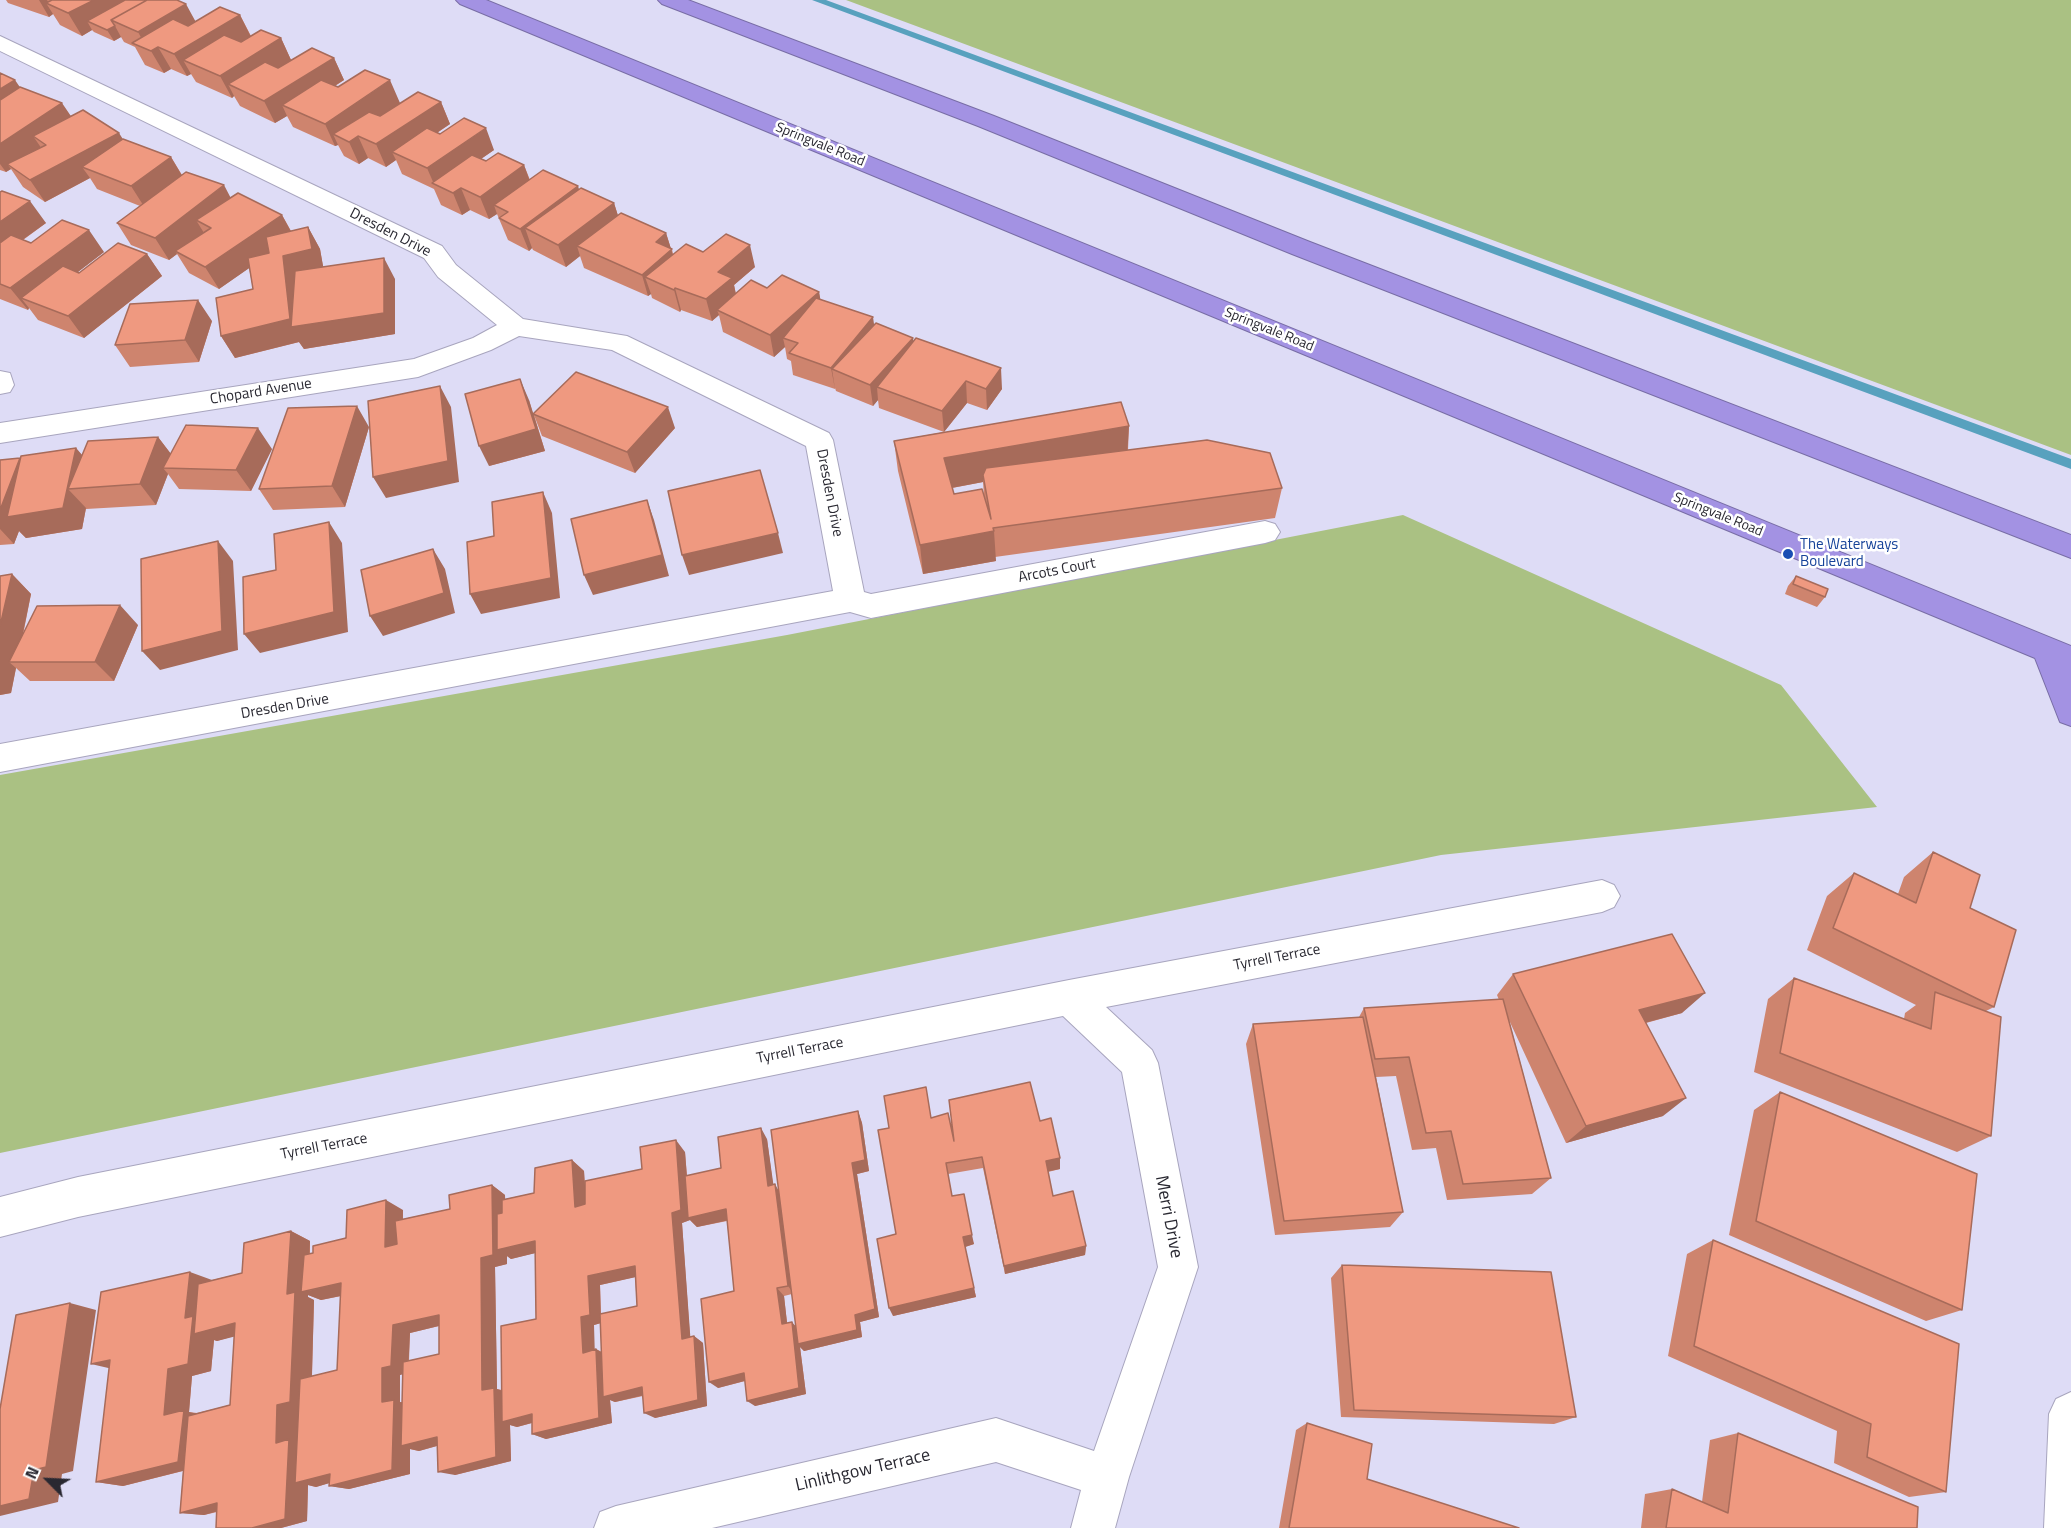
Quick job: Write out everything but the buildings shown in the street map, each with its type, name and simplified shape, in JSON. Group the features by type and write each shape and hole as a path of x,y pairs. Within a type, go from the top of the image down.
{"highway":[{"name":"Springvale Road","path":"467,0 2059,655"},
{"path":"669,0 897,87 1301,248 2071,547"},
{"path":"2059,655 2071,713"}],"street":[{"name":"Dresden Drive","path":"0,43 433,252 447,271 516,327 618,342 819,440 850,600 0,758"},
{"name":"Chopard Avenue","path":"0,433 418,368 482,344 516,327"},
{"path":"0,380 0,385"},
{"name":"Arcots Court","path":"850,600 871,606 1265,531"},
{"name":"Tyrrell Terrace","path":"0,1217 78,1197 1069,997 1602,896"},
{"name":"Merri Drive","path":"1069,997 1138,1063 1178,1268 1107,1477 1093,1528"},
{"path":"2066,1528 2071,1414"},
{"name":"Linlithgow Terrace","path":"616,1528 996,1440 1107,1477"}],"green space":[{"path":"846,0 2071,0 2071,455 2004,430"},
{"path":"1403,515 1781,685 1877,807 1441,855 0,1153 0,775 787,635"}],"waterway":[{"path":"817,0 2071,464"}],"place":[{"name":"The Waterways Boulevard","path":"1788,554"}]}
